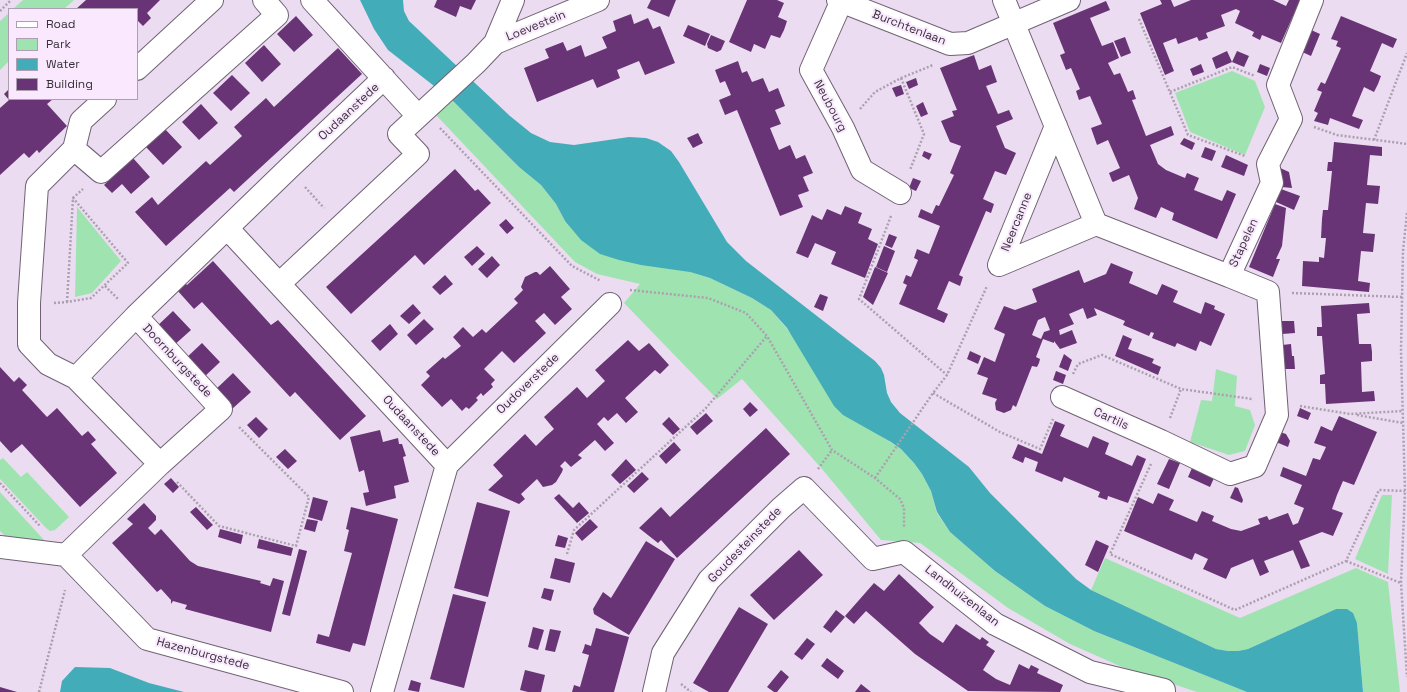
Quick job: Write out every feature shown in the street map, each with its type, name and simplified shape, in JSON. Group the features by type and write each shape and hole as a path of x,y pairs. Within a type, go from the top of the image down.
{"street":[{"path":"138,68 212,0"},
{"path":"74,149 101,172 277,15 264,0"},
{"path":"280,284 418,154 399,134 425,109 384,78 312,0"},
{"name":"Loevestein","path":"425,109 476,63 495,43 513,0"},
{"name":"Loevestein","path":"495,43 598,0"},
{"name":"Burchtenlaan","path":"840,0 950,44 968,43 1014,22 1069,0"},
{"name":"Neubourg","path":"840,0 811,70 842,128 862,170 900,194"},
{"path":"1004,0 1096,224 1229,276"},
{"path":"1268,164 1291,119 1278,86 1312,0"},
{"name":"Oudaanstede","path":"136,316 384,78"},
{"path":"104,100 81,121 74,149 37,186 29,303 29,344 48,364 76,378 160,464"},
{"name":"Neercanne","path":"999,265 1056,126"},
{"name":"Stapelen","path":"1268,164 1272,182 1229,276 1268,292"},
{"name":"Neercanne","path":"999,265 1096,224"},
{"name":"Oudaanstede","path":"227,228 446,465 382,692"},
{"path":"1161,441 1230,474 1254,466 1277,415 1268,292"},
{"name":"Oudoverstede","path":"446,465 616,297"},
{"name":"Doornburgstede","path":"70,558 160,464 221,409 136,316 76,378"},
{"name":"Cartils","path":"1062,397 1161,441"},
{"name":"Goudesteinstede","path":"654,692 663,653 709,580 781,508 804,488 873,559 904,552"},
{"path":"0,547 70,558"},
{"name":"Landhuizenlaan","path":"904,552 995,624 1090,672 1164,690 1164,692"},
{"name":"Hazenburgstede","path":"70,558 147,638 342,692"}],"path":[{"path":"0,10 11,0"},
{"path":"1139,19 1188,135 1268,164"},
{"path":"842,128 875,92 901,78 934,64 950,44"},
{"path":"1374,140 1407,53"},
{"path":"1170,92 1232,66 1278,86"},
{"path":"901,78 924,134 859,299 947,375"},
{"path":"425,109 435,124 572,266 604,282"},
{"path":"1291,119 1337,135 1407,144"},
{"path":"288,169 341,227"},
{"path":"67,302 73,198 101,172"},
{"path":"29,303 67,302 91,298 128,263 73,198"},
{"path":"1407,213 1403,251 1401,351 1404,491 1401,583 1407,677"},
{"path":"875,478 947,375 986,288 999,265"},
{"path":"1268,292 1402,297"},
{"path":"616,297 708,298 746,313 767,336 832,450 875,478 900,499 904,508 904,552"},
{"path":"567,554 574,530 706,408 767,336"},
{"path":"933,393 1000,432 1040,449 1078,364 1102,355 1181,389 1277,402 1403,422"},
{"path":"1181,389 1161,441 1110,554 1235,610 1346,561 1379,490 1404,491"},
{"path":"160,464 220,526 296,546 308,498 221,409"},
{"path":"1350,414 1403,411"},
{"path":"0,484 41,527"},
{"path":"39,692 70,558"},
{"path":"1346,561 1401,583"}],"green space":[{"path":"23,0 74,0 65,8 14,8"},
{"path":"8,14 8,62 0,70 0,21"},
{"path":"1232,71 1255,81 1265,107 1245,155 1190,132 1175,93"},
{"path":"452,100 519,167 541,185 556,204 565,221 690,272 710,278 752,298 771,310 872,430 901,449 914,463 931,491 937,513 950,532 995,571 1045,606 1094,631 1247,692 1197,692 1122,667 1070,644 1008,608 920,543 881,540 822,469 742,379 717,399 624,303 640,284 597,274 575,262 436,115"},
{"path":"77,207 121,261 92,293 75,297"},
{"path":"1216,369 1237,376 1235,406 1250,410 1255,425 1245,451 1229,455 1190,442 1201,400 1212,401"},
{"path":"3,458 21,477 27,472 69,517 55,530 50,531 46,528 0,479 0,460"},
{"path":"0,492 45,541 5,536 0,531"},
{"path":"1382,495 1392,495 1388,574 1355,559"},
{"path":"1105,558 1240,618 1356,568 1388,582 1400,692 1363,692 1357,623 1347,609 1336,609 1248,649 1228,651 1216,649 1091,590"}],"water":[{"path":"360,0 403,0 404,11 409,21 510,116 531,133 550,142 574,145 629,137 646,138 658,142 671,151 727,242 746,261 875,361 881,368 884,375 887,393 891,402 900,413 969,467 990,493 1076,579 1091,590 1216,649 1228,651 1248,649 1336,609 1347,609 1353,613 1357,623 1363,692 1247,692 1094,631 1045,606 995,571 950,532 937,512 931,491 914,463 901,449 843,415 834,406 787,328 771,310 752,298 710,278 690,272 641,265 619,260 600,254 581,240 565,221 556,204 541,185 519,167 452,100 388,50 374,29"},
{"path":"75,667 110,668 149,683 184,692 60,692 62,681"}],"building":[{"path":"86,0 160,0 147,13 151,18 143,26 138,21 138,8 77,8"},
{"path":"437,0 476,0 471,10 460,6 456,17 434,7"},
{"path":"651,0 676,0 669,17 647,8"},
{"path":"747,0 777,0 784,3 778,17 787,21 784,30 780,38 771,35 765,49 754,44 751,52 729,42"},
{"path":"1160,0 1171,0 1174,7 1191,0 1273,0 1286,6 1289,0 1300,0 1281,43 1262,35 1260,40 1252,36 1254,32 1235,23 1240,11 1236,9 1221,15 1225,26 1206,33 1208,38 1199,41 1197,37 1178,44 1176,38 1163,43 1174,71 1165,75 1140,13 1162,4"},
{"path":"1106,1 1110,10 1090,18 1102,46 1113,42 1119,58 1108,63 1114,75 1120,73 1128,92 1133,90 1136,99 1132,100 1146,136 1171,126 1174,135 1150,145 1158,164 1166,170 1185,178 1187,173 1199,178 1194,190 1222,201 1227,190 1236,194 1217,239 1172,220 1174,213 1161,207 1156,218 1134,209 1138,198 1129,175 1113,182 1112,181 1109,173 1120,168 1108,140 1097,145 1091,128 1102,124 1090,96 1079,100 1076,91 1080,89 1071,68 1066,70 1060,55 1065,53 1053,23"},
{"path":"631,14 634,24 648,18 653,29 660,26 675,63 645,75 639,61 617,70 620,78 597,88 593,79 537,102 524,68 549,58 545,49 563,42 567,51 581,45 585,57 607,48 602,37 616,31 613,21"},
{"path":"296,16 313,35 294,52 277,34"},
{"path":"1341,16 1397,39 1393,48 1382,43 1370,71 1381,76 1374,92 1364,87 1352,116 1363,120 1359,129 1330,118 1328,125 1314,121 1318,113 1314,111 1322,92 1317,90 1321,82 1325,84 1341,48 1336,46 1338,41 1331,39"},
{"path":"688,25 710,34 705,46 683,36"},
{"path":"1309,29 1320,34 1311,56 1300,51"},
{"path":"711,35 725,41 721,50 717,52 708,48 707,44"},
{"path":"1125,37 1131,53 1121,57 1114,41"},
{"path":"264,45 281,64 262,82 245,63"},
{"path":"338,48 362,74 234,192 230,188 166,246 135,212 152,197 158,205 206,161 210,165 242,136 234,127 266,98 274,107"},
{"path":"1227,51 1232,62 1216,69 1212,58"},
{"path":"1237,51 1249,56 1244,67 1232,62"},
{"path":"974,55 979,70 991,65 997,82 986,86 998,114 1009,110 1013,119 996,126 1005,148 1016,153 1006,175 995,171 983,199 994,204 991,213 986,211 959,275 963,277 960,286 949,281 937,309 948,314 944,323 899,304 907,285 903,283 906,275 911,277 918,260 914,258 917,249 929,254 940,226 918,217 921,209 932,214 936,205 939,206 954,175 950,173 961,146 950,142 941,121 954,116 952,111 957,110 940,68"},
{"path":"738,61 742,73 747,71 752,82 763,78 769,92 778,88 785,106 775,110 781,124 770,128 779,150 790,145 796,159 805,155 813,173 803,177 809,191 798,195 803,207 780,216 737,110 725,115 719,100 731,95 725,81 720,83 715,70"},
{"path":"1201,64 1204,72 1193,76 1190,69"},
{"path":"1260,64 1270,68 1267,76 1257,72"},
{"path":"232,75 250,93 231,111 213,93"},
{"path":"916,78 918,85 909,89 906,82"},
{"path":"901,85 904,94 896,97 892,88"},
{"path":"8,90 8,99 4,94"},
{"path":"9,100 52,100 47,104 67,126 39,153 37,150 29,158 24,153 0,175 0,108"},
{"path":"923,102 928,114 921,117 916,106"},
{"path":"201,104 218,123 199,140 182,122"},
{"path":"165,129 182,147 163,165 146,147"},
{"path":"698,133 703,143 693,148 687,138"},
{"path":"1184,138 1195,143 1192,150 1180,144"},
{"path":"1334,142 1382,147 1382,156 1370,155 1367,185 1380,186 1378,204 1366,203 1363,233 1375,234 1373,252 1361,251 1358,281 1370,283 1369,292 1302,286 1303,261 1319,262 1319,257 1324,258 1326,238 1321,238 1322,219 1323,210 1328,210 1332,171 1327,171 1328,162 1332,162"},
{"path":"1205,147 1216,151 1212,161 1201,157"},
{"path":"924,151 932,154 929,160 922,156"},
{"path":"1226,155 1248,165 1244,176 1221,167"},
{"path":"133,158 150,177 131,194 122,184 112,193 104,185"},
{"path":"1278,167 1289,172 1292,188 1282,187"},
{"path":"455,169 475,191 478,189 491,203 424,265 415,255 351,314 326,287"},
{"path":"913,178 921,181 916,191 909,188"},
{"path":"1281,189 1300,196 1294,210 1276,202"},
{"path":"1275,204 1286,208 1282,246 1276,259 1280,259 1273,277 1249,267"},
{"path":"845,206 862,213 858,223 872,229 868,239 878,244 865,278 831,264 836,252 815,243 808,258 796,253 812,215 822,220 827,209 841,215"},
{"path":"506,219 514,228 507,234 499,225"},
{"path":"889,234 897,237 892,248 885,245"},
{"path":"477,246 485,254 472,266 464,257"},
{"path":"884,246 895,251 887,272 876,267"},
{"path":"492,256 500,265 487,278 478,269"},
{"path":"213,261 271,325 278,320 366,416 340,440 295,392 290,397 202,302 194,309 177,290 185,283 187,285"},
{"path":"1111,263 1133,272 1129,283 1157,295 1162,284 1178,291 1173,302 1201,314 1205,302 1215,306 1214,309 1225,314 1211,346 1200,341 1196,351 1177,343 1175,347 1152,338 1154,333 1151,332 1149,336 1123,325 1125,321 1094,308 1097,315 1087,319 1083,308 1069,314 1074,324 1059,330 1060,335 1072,330 1077,343 1060,349 1054,341 1054,343 1043,339 1036,357 1040,359 1039,363 1037,367 1032,366 1016,407 1013,405 1011,410 1004,413 996,410 995,403 997,399 982,394 988,378 977,374 984,357 995,362 1005,334 994,329 1004,306 1015,310 1037,302 1032,289 1079,270 1084,283 1106,274","holes":["1045,317 1050,330 1044,332 1041,339 1032,335 1038,320"]},
{"path":"550,266 570,289 561,297 572,309 555,325 544,313 535,321 546,333 514,363 502,351 484,369 495,380 491,384 493,387 483,396 481,393 476,398 478,400 469,409 466,407 462,411 451,399 442,407 421,385 430,376 426,372 443,357 445,359 461,346 453,337 463,327 473,337 482,329 486,333 518,303 514,299 523,290 521,287 525,277 535,272 540,275"},
{"path":"875,267 888,273 873,305 863,297"},
{"path":"445,275 453,284 440,295 432,287"},
{"path":"820,294 828,297 823,311 814,307"},
{"path":"1369,303 1370,313 1357,314 1359,344 1371,344 1372,352 1372,361 1361,362 1362,392 1374,391 1375,401 1326,404 1325,384 1320,384 1320,375 1325,374 1322,336 1317,336 1317,327 1322,327 1321,306"},
{"path":"413,304 421,313 409,324 400,316"},
{"path":"173,311 191,330 172,347 155,328"},
{"path":"424,319 434,329 416,345 407,335"},
{"path":"1281,321 1294,321 1295,333 1282,334"},
{"path":"390,324 398,334 380,351 371,341"},
{"path":"1123,335 1132,339 1128,349 1154,359 1152,363 1161,367 1158,375 1115,356"},
{"path":"628,340 639,351 649,343 669,365 660,374 655,370 625,398 638,412 626,423 617,413 608,421 604,417 597,424 614,443 605,451 595,440 578,455 582,458 571,467 565,461 560,466 563,469 562,472 556,482 552,485 543,487 537,479 521,494 525,499 519,504 488,490 503,476 493,465 525,434 536,446 554,429 544,417 577,387 587,398 605,381 595,370"},
{"path":"202,343 220,362 202,379 184,360"},
{"path":"1291,344 1295,369 1284,369 1282,345"},
{"path":"970,351 981,356 978,364 967,359"},
{"path":"1064,354 1072,360 1068,371 1059,367"},
{"path":"0,367 14,382 19,377 27,385 22,390 47,417 57,408 82,436 88,431 96,440 91,444 117,473 80,507 22,444 11,453 0,441"},
{"path":"1056,371 1066,375 1063,384 1053,380"},
{"path":"233,373 251,392 232,409 215,390"},
{"path":"750,402 758,410 750,417 743,409"},
{"path":"1300,408 1311,413 1308,420 1297,416"},
{"path":"706,413 713,421 697,435 690,427"},
{"path":"1339,416 1377,432 1354,485 1343,481 1337,495 1332,509 1343,513 1333,536 1322,532 1299,541 1310,566 1301,569 1293,550 1264,561 1269,572 1260,576 1253,559 1231,568 1226,579 1203,569 1208,559 1195,553 1192,560 1124,531 1138,497 1153,504 1158,493 1174,500 1169,510 1197,522 1202,511 1214,516 1212,521 1231,529 1241,531 1260,524 1258,519 1267,516 1269,520 1288,513 1293,525 1298,523 1304,508 1294,504 1302,485 1280,476 1283,467 1306,476 1313,458 1320,460 1326,447 1314,443 1321,426 1332,431"},
{"path":"256,417 268,429 259,438 247,425"},
{"path":"669,417 680,429 673,435 662,424"},
{"path":"1055,421 1065,425 1060,436 1088,448 1093,436 1109,443 1105,454 1132,466 1137,455 1146,459 1128,503 1108,496 1107,500 1098,497 1100,492 1064,477 1062,482 1035,471 1038,462 1025,457 1023,463 1012,458 1018,444 1042,454"},
{"path":"766,428 790,454 677,558 661,540 658,543 639,528 661,507 670,517"},
{"path":"380,430 383,442 398,438 399,444 402,444 406,456 403,457 409,482 394,486 396,498 366,506 363,493 369,492 364,470 359,472 350,437"},
{"path":"1280,432 1286,434 1290,441 1288,447 1276,442"},
{"path":"674,442 681,450 666,464 659,456"},
{"path":"285,449 297,461 288,469 276,457"},
{"path":"626,459 636,470 620,484 611,475"},
{"path":"1169,459 1180,463 1169,489 1157,484"},
{"path":"1192,468 1214,478 1210,487 1188,477"},
{"path":"642,472 649,479 634,493 627,486"},
{"path":"171,478 179,487 173,493 164,484"},
{"path":"1235,487 1238,488 1243,500 1242,503 1230,498"},
{"path":"559,494 573,508 579,502 589,513 577,523 554,498"},
{"path":"313,497 328,501 322,521 308,517"},
{"path":"477,502 510,511 488,597 454,588"},
{"path":"144,503 156,516 156,520 148,528 155,535 161,529 190,561 198,566 261,581 260,583 270,586 273,578 284,581 271,632 185,609 187,605 173,601 171,604 171,600 161,589 157,592 112,543 133,524 127,519"},
{"path":"196,507 213,525 207,530 190,512"},
{"path":"351,507 398,519 365,646 353,643 350,652 316,643 318,634 329,637 352,553 344,551 349,530 346,529"},
{"path":"307,519 318,521 315,532 304,529"},
{"path":"590,519 598,527 582,541 575,533"},
{"path":"220,529 243,535 241,544 218,537"},
{"path":"558,535 568,538 565,548 555,546"},
{"path":"259,539 293,548 291,556 257,548"},
{"path":"1096,540 1109,546 1098,572 1085,565"},
{"path":"646,541 675,559 629,635 594,614 593,609 603,592 611,598"},
{"path":"299,549 307,551 290,616 282,614"},
{"path":"799,550 823,575 774,620 750,595"},
{"path":"555,558 575,563 570,583 550,578"},
{"path":"899,574 934,607 919,623 930,634 943,643 956,624 980,640 982,637 989,642 986,645 995,651 983,670 996,679 1010,685 1019,664 1029,669 1031,665 1039,669 1037,673 1063,685 1060,692 968,691 915,654 866,611 854,624 845,616 874,583 884,591"},
{"path":"544,588 554,590 551,601 541,598"},
{"path":"453,594 486,602 464,688 430,679"},
{"path":"739,607 768,624 728,692 709,692 693,683"},
{"path":"836,610 845,617 831,633 823,627"},
{"path":"533,627 544,630 538,650 528,647"},
{"path":"596,628 629,637 614,692 572,692 574,685 580,687 589,655 582,653 585,644 591,646"},
{"path":"550,629 561,631 555,652 545,650"},
{"path":"807,638 815,644 802,660 794,654"},
{"path":"827,658 844,671 838,679 821,666"},
{"path":"525,670 545,675 541,692 528,692 520,690"},
{"path":"781,670 789,677 777,692 774,692 767,687"},
{"path":"411,680 421,683 419,692 408,690"},
{"path":"861,684 871,692 855,692"},
{"path":"0,687 17,692 0,692"}]}
